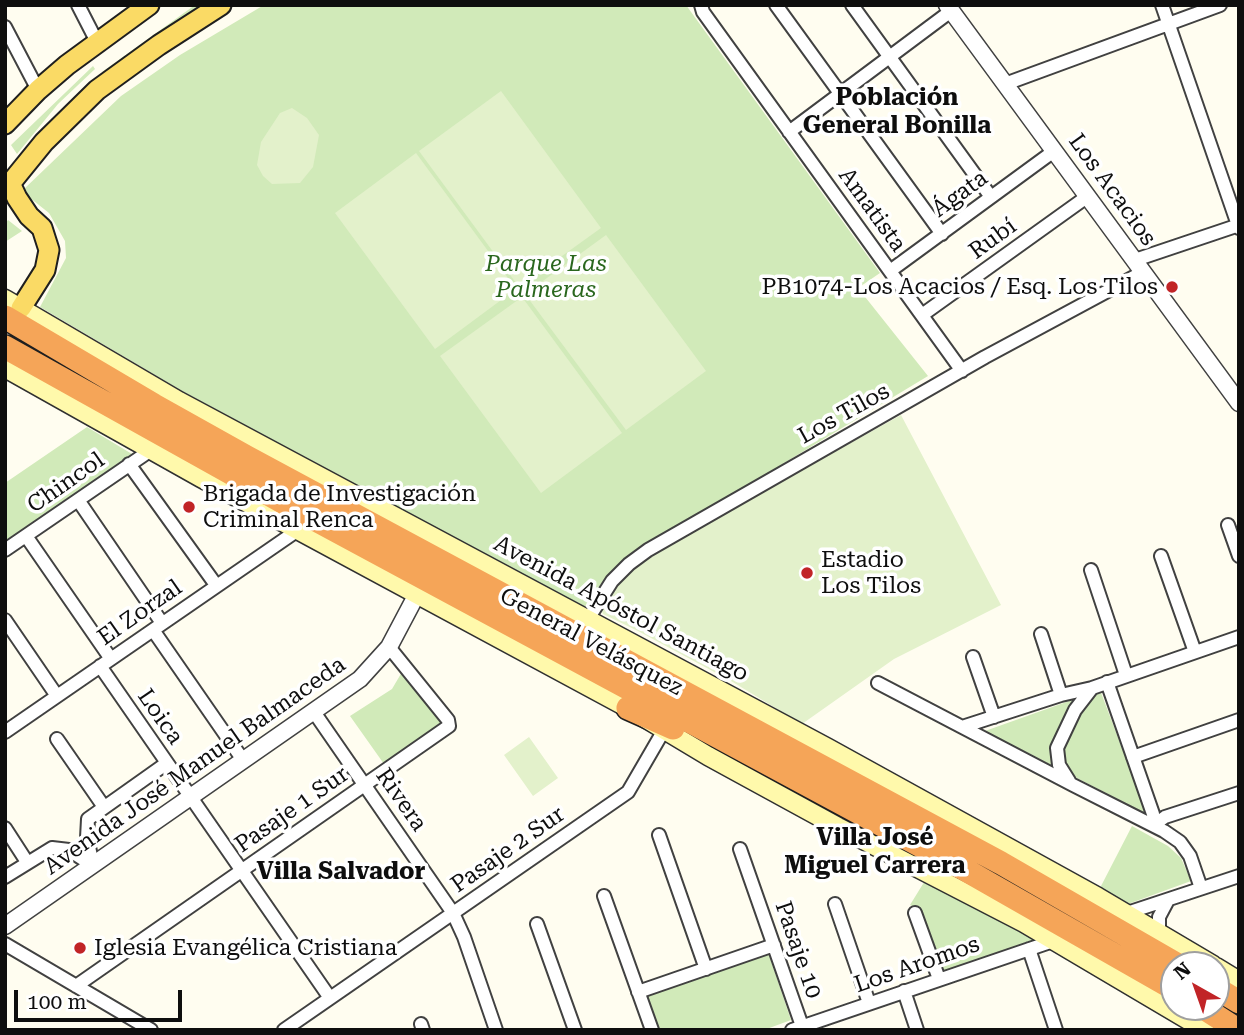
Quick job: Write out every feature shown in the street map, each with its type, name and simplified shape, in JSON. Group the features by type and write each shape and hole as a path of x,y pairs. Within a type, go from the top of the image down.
{"highway":[{"name":"General Velásquez","path":"10,308 172,416 1032,880 1160,955"},
{"name":"General Velásquez","path":"5,347 274,498 1039,911 1160,981"},
{"path":"360,499 531,610"},
{"path":"628,708 820,792"},
{"path":"794,751 933,807"},
{"path":"1203,1024 1238,1030"}],"main road":[{"path":"5,124 38,90 97,42 149,5"},
{"path":"10,308 46,270 49,257 46,235 8,187 64,121 97,90 159,45 222,5"},
{"path":"5,213 29,216"},
{"name":"Avenida Apóstol Santiago","path":"10,308 933,807 1190,951"},
{"path":"5,368 628,708 838,827 1056,940 1203,1024"}],"street":[{"path":"78,5 97,42"},
{"name":"Amatista","path":"701,5 962,371"},
{"path":"776,5 942,234"},
{"path":"852,5 991,197"},
{"path":"1162,5 1239,226"},
{"path":"1005,84 1220,5"},
{"path":"789,132 949,8"},
{"name":"Los Acacios","path":"949,8 1239,403"},
{"path":"5,27 38,90 5,111"},
{"name":"Ágata","path":"890,271 1054,151"},
{"name":"Rubí","path":"922,316 1088,196"},
{"name":"Los Tilos","path":"588,619 612,581 648,550 962,371 1139,266 1239,226"},
{"name":"Chincol","path":"5,550 151,450"},
{"path":"129,464 216,585"},
{"path":"78,500 243,760"},
{"path":"1228,525 1239,556"},
{"name":"El Zorzal","path":"5,732 299,530"},
{"name":"Loica","path":"26,536 167,763 330,998"},
{"path":"1161,556 1195,652"},
{"path":"1091,570 1126,675"},
{"name":"Avenida José Manuel Balmaceda","path":"5,926 360,679 389,647 417,594"},
{"path":"5,621 57,696"},
{"path":"1041,634 1061,695"},
{"path":"962,727 1061,695 1092,688 1239,637"},
{"name":"Pasaje 1 Sur","path":"76,986 449,726 448,720 389,647"},
{"path":"973,657 994,717"},
{"path":"1107,682 1153,814 1154,825"},
{"path":"878,683 1171,835 1185,849 1194,864 1202,888"},
{"path":"1073,785 1059,765 1057,748 1075,710 1092,688"},
{"name":"Rivera","path":"314,712 453,913 496,1030"},
{"path":"1133,757 1239,720"},
{"name":"Pasaje 2 Sur","path":"284,1030 628,792 664,730"},
{"path":"57,738 104,807"},
{"path":"93,865 86,826 90,816 167,763"},
{"path":"1154,825 1166,817 1239,793"},
{"path":"5,828 27,862"},
{"path":"659,835 706,969"},
{"path":"5,877 47,849 56,847 75,853 93,865"},
{"name":"Pasaje 10","path":"740,849 774,945 797,1028"},
{"path":"1126,913 1239,876"},
{"path":"604,896 652,1030"},
{"path":"1159,932 1159,917 1168,900"},
{"path":"835,904 869,1003"},
{"path":"915,913 939,979"},
{"path":"537,924 575,1030"},
{"name":"Los Aromos","path":"797,1028 1056,940"},
{"path":"5,944 151,1030"},
{"path":"638,992 774,945"},
{"path":"1029,949 1056,1030"},
{"path":"904,990 917,1030"}],"green space":[{"path":"195,5 204,5 103,75 102,72"},
{"name":"Parque Las Palmeras","path":"264,5 686,5 880,273 858,288 928,376 622,561 606,577 582,611 478,551 182,391 40,307 66,258 65,241 49,213 25,194 24,189 121,96 180,55"},
{"path":"93,66 95,69 58,104 17,154 11,145"},
{"path":"501,91 601,228 519,287 419,151"},
{"path":"292,108 307,118 319,135 313,167 300,183 272,184 263,176 257,165 261,142 280,113"},
{"path":"416,153 516,289 435,349 335,213"},
{"path":"8,220 22,231 5,242 5,224"},
{"path":"606,235 706,371 626,430 525,294"},
{"path":"522,297 622,433 541,493 440,356"},
{"name":"Estadio Los Tilos","path":"901,415 1001,605 894,659 802,724 731,681 603,614 601,609 616,585 643,561 668,544"},
{"path":"87,427 132,454 5,541 5,483"},
{"path":"402,672 441,723 384,764 350,716 392,689"},
{"path":"1100,690 1147,814 985,731"},
{"path":"529,737 558,778 533,796 504,755"},
{"path":"1132,826 1168,846 1181,858 1191,881 1128,904 1100,888"},
{"path":"926,879 1036,940 942,972 920,910 910,905"},
{"path":"768,952 791,1020 764,1030 659,1030 647,995"}],"place":[{"name":"PB1074-Los Acacios / Esq. Los Tilos","path":"1172,287"},
{"name":"Brigada de Investigación Criminal Renca","path":"189,507"},
{"name":"Estadio Los Tilos","path":"807,573"},
{"name":"Iglesia Evangélica Cristiana","path":"80,948"}],"district":[{"name":"Población General Bonilla","path":"897,112"},
{"name":"Villa José Miguel Carrera","path":"875,852"},
{"name":"Villa Salvador","path":"341,872"}]}
